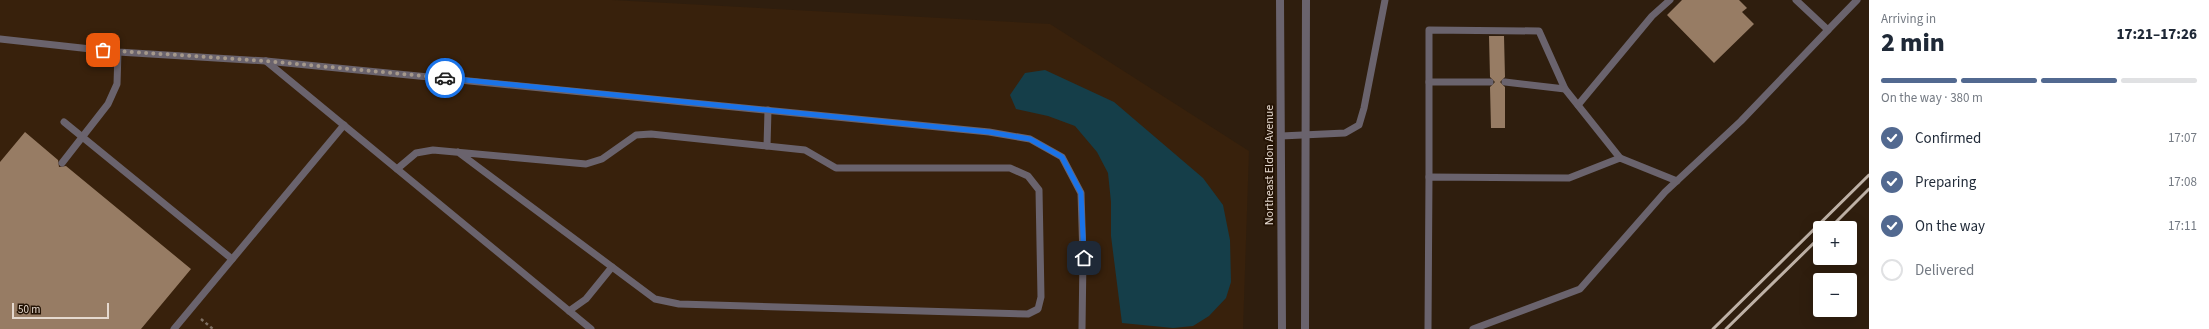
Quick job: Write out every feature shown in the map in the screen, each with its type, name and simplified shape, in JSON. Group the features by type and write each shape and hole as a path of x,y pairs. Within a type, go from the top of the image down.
{"street":[{"name":"Northeast Eldon Avenue","path":"1280,0 1282,329"},
{"path":"1305,329 1306,0"}],"lane":[{"path":"1281,136 1345,133 1359,126 1364,108 1385,0"},
{"path":"1578,105 1652,16 1670,0"},
{"path":"1796,0 1828,30"},
{"path":"1473,329 1580,289 1677,181 1741,121 1857,0"},
{"path":"1428,329 1429,30 1539,31 1565,89 1620,158 1677,181"},
{"path":"0,39 118,52 266,61 989,132 1030,139 1062,157 1081,193 1084,258 1082,329"},
{"path":"62,163 108,104 117,84 118,52"},
{"path":"266,61 591,329"},
{"path":"1429,82 1490,82"},
{"path":"1505,82 1565,89"},
{"path":"767,146 768,110"},
{"path":"64,122 232,259"},
{"path":"174,329 344,125"},
{"path":"397,169 416,153 433,150 458,152 586,164 602,160 636,134 651,134 805,150 836,168 1010,168 1028,176 1039,190 1042,297 1038,309 1028,314 679,304 655,299 458,152"},
{"path":"1429,177 1569,178 1620,158"},
{"path":"569,311 586,299 612,266"}],"path":[{"path":"200,319 213,329"}],"shaded area":[{"path":"0,0 612,0 1050,24 1249,151 1243,329 0,329"}],"water":[{"path":"1045,70 1114,102 1203,178 1223,205 1230,240 1231,282 1226,298 1209,316 1193,326 1173,328 1122,323 1111,236 1111,202 1108,173 1097,152 1075,126 1048,116 1016,109 1010,95 1025,73"}],"building":[{"path":"1682,0 1739,0 1747,8 1742,12 1754,24 1714,63 1667,15"},
{"path":"1489,36 1504,36 1505,77 1500,82 1505,87 1505,128 1491,128 1490,87 1495,82 1490,77"},
{"path":"25,132 58,160 59,167 66,166 191,269 141,329 0,329 0,162"}],"railway":[{"path":"1713,329 1869,175"},
{"path":"1837,221 1869,189"},
{"path":"1726,329 1813,244"}],"way so far":[{"path":"103,50 266,61 445,78"}],"route":[{"path":"445,78 989,132 1030,139 1062,157 1081,193 1084,258"}]}
